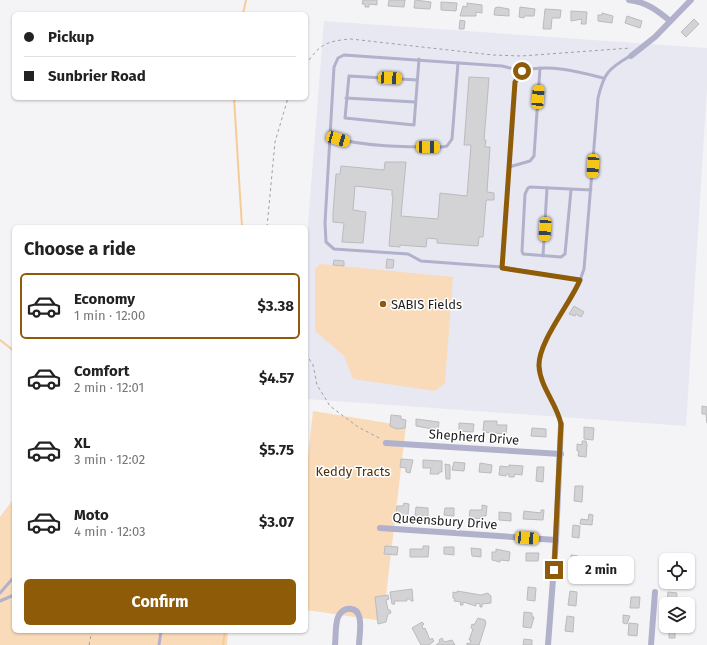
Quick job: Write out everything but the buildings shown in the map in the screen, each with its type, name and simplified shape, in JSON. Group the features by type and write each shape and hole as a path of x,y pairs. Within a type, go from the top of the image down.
{"street":[{"path":"629,0 639,1 653,7 670,21"},
{"path":"631,56 655,37 691,0"},
{"path":"548,645 556,540 561,454 561,424"},
{"name":"Shepherd Drive","path":"386,443 561,454"},
{"name":"Queensbury Drive","path":"380,528 556,540"},
{"path":"651,645 655,592"},
{"path":"335,645 338,616 343,611 351,609 357,613 361,620 358,645"}],"lane":[{"path":"580,280 502,268 421,261 408,254 334,249 326,242 325,223 334,67 338,58 344,55 502,66 522,71 540,68 576,71 603,78"},
{"path":"561,424 559,412 543,381 539,366 542,350 550,333 575,292 580,280 586,256 598,98 603,78 612,68 631,56"},
{"path":"417,80 349,76 345,118 414,125 419,60"},
{"path":"330,137 346,142 391,145 447,146 452,139 458,63"},
{"path":"509,167 530,161 534,156 540,68"},
{"path":"502,268 515,82 522,71"},
{"path":"346,98 415,102"},
{"path":"571,190 566,252 561,257 526,255 522,251 526,190 530,187 591,190"},
{"path":"544,256 547,188"},
{"path":"0,594 12,579"},
{"path":"0,602 12,596"},
{"path":"159,645 161,633"}],"path":[{"path":"308,62 315,50 336,41 351,40 479,54 521,56 633,48"},
{"path":"267,225 275,142 287,100"},
{"path":"308,357 313,365 316,385 330,406 358,427 386,443"},
{"path":"90,645 92,633"}],"shaded area":[{"path":"324,21 707,48 707,88 686,426 308,399 308,225"}],"green space":[{"name":"SABIS Fields","path":"320,264 453,277 445,383 435,391 353,379 344,356 315,331 315,269"},
{"name":"Keddy Tracts","path":"313,411 406,426 383,621 308,610 308,455"},
{"path":"12,501 12,633 228,633 227,645 0,645 0,517"}],"waterway":[{"path":"243,12 246,0"},
{"path":"234,100 242,225"},
{"path":"0,340 12,349"},
{"path":"223,645 225,633"}],"place":[{"name":"SABIS Fields","path":"383,304"}],"route":[{"path":"522,71 515,82 502,268 580,280 575,292 550,333 542,350 539,366 543,381 559,412 561,424 561,454 554,570"}]}
